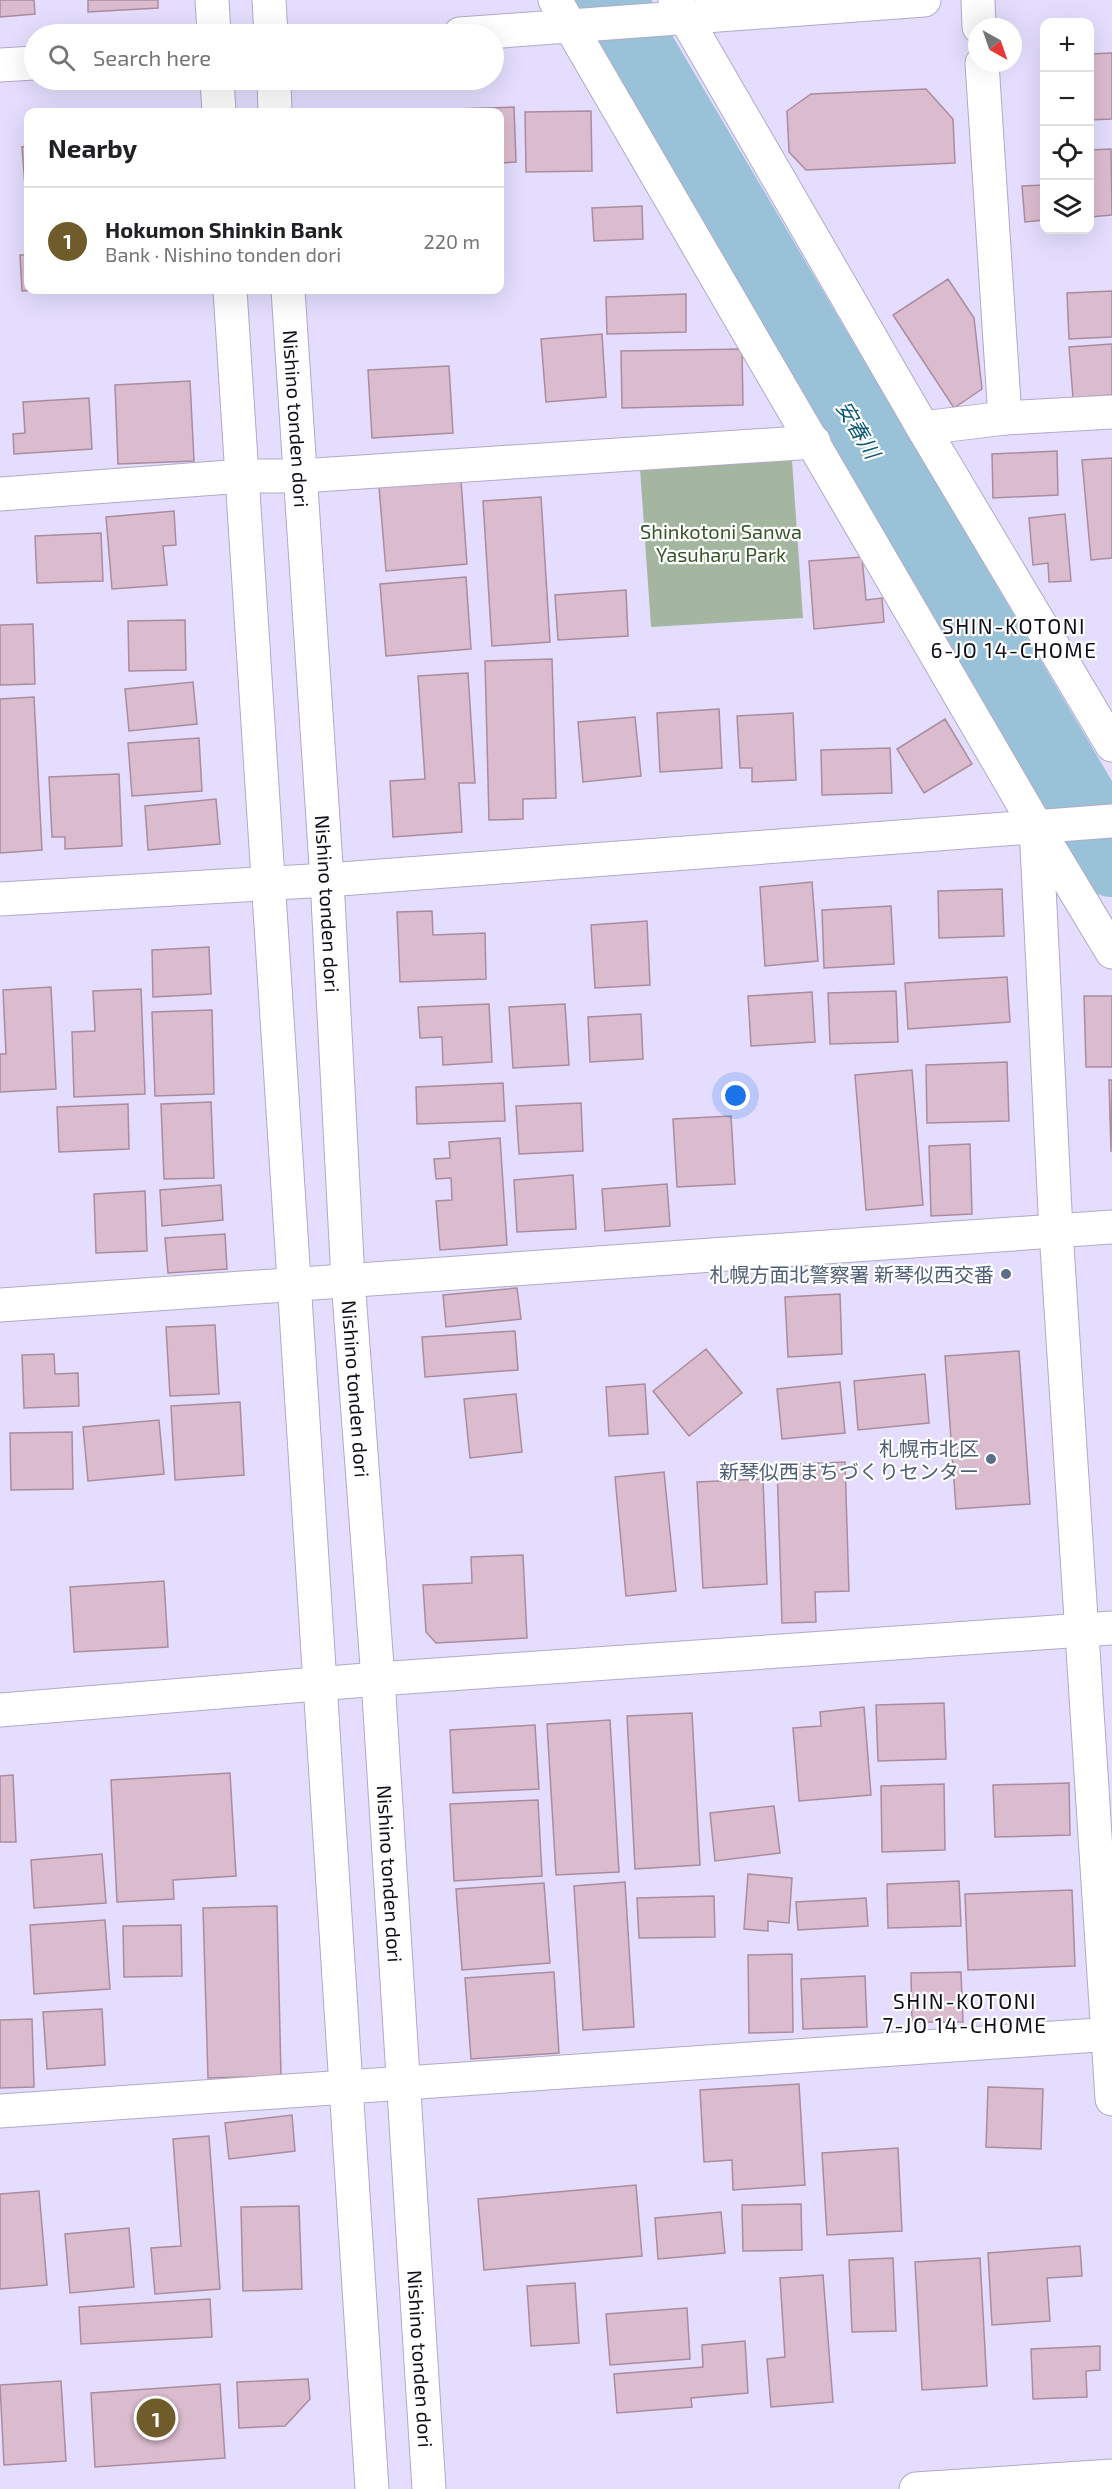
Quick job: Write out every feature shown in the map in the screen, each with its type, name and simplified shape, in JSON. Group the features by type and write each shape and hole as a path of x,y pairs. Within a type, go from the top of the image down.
{"street":[{"path":"212,0 213,24"},
{"path":"269,0 270,24"},
{"path":"504,27 575,17 924,0"},
{"path":"978,0 979,18"},
{"path":"673,13 1112,745"},
{"path":"575,17 814,442 1050,825 1112,952"},
{"path":"0,65 24,64"},
{"path":"983,72 1005,418"},
{"path":"218,90 219,108"},
{"path":"274,90 275,108"},
{"path":"230,294 372,2489"},
{"name":"Nishino tonden dori","path":"288,294 327,880 348,1280 378,1679 429,2489"},
{"path":"923,428 1005,418 1112,412"},
{"path":"0,494 243,476 301,476 814,442"},
{"path":"0,899 268,881 327,880 1112,821"},
{"path":"1050,825 1056,1231 1096,1629 1112,2098"},
{"path":"0,1305 1112,1227"},
{"path":"0,1710 378,1679 1096,1629"},
{"path":"0,2111 402,2085 1110,2034"},
{"path":"916,2489 1024,2485 1112,2476"}],"green space":[{"name":"Shinkotoni Sanwa Yasuharu Park","path":"792,460 803,618 651,627 640,468"}],"building":[{"path":"0,0 34,0 35,14 0,17"},
{"path":"88,0 158,0 158,8 88,12"},
{"path":"1112,53 1112,119 1094,120 1094,54"},
{"path":"926,89 953,119 955,163 806,170 789,152 787,111 811,94"},
{"path":"514,107 516,162 504,163 504,108 484,108"},
{"path":"591,111 592,171 526,172 525,112"},
{"path":"22,147 24,147 24,173"},
{"path":"1111,149 1112,215 1094,217 1094,150"},
{"path":"1040,185 1040,220 1025,222 1022,186"},
{"path":"642,206 643,239 594,241 592,208"},
{"path":"20,255 24,255 24,291 22,291"},
{"path":"948,279 974,318 982,389 954,408 893,315"},
{"path":"1112,291 1112,337 1069,339 1067,293"},
{"path":"686,294 686,332 607,334 606,297"},
{"path":"602,334 606,397 546,402 541,339"},
{"path":"1112,344 1112,395 1073,398 1069,347"},
{"path":"742,349 743,405 622,408 621,351"},
{"path":"449,366 453,433 372,438 368,370"},
{"path":"190,381 194,461 118,464 115,385"},
{"path":"89,398 92,449 14,454 13,434 25,433 23,402"},
{"path":"1057,451 1058,495 993,498 992,454"},
{"path":"1112,458 1112,558 1091,560 1082,460"},
{"path":"461,480 467,564 386,571 379,487"},
{"path":"541,497 550,642 492,646 483,501"},
{"path":"174,511 176,545 163,546 167,585 112,589 106,517"},
{"path":"1065,514 1071,581 1049,582 1048,563 1033,565 1029,518"},
{"path":"101,533 103,581 37,583 35,536"},
{"path":"862,557 866,600 882,598 884,622 814,629 809,561"},
{"path":"466,577 471,649 386,656 380,584"},
{"path":"626,590 628,636 558,640 555,595"},
{"path":"185,620 186,670 129,671 128,621"},
{"path":"33,624 35,684 0,685 0,625"},
{"path":"552,659 556,798 523,799 523,819 489,820 485,661"},
{"path":"468,673 475,783 459,783 462,832 393,837 390,781 425,779 418,676"},
{"path":"193,682 197,724 129,731 125,689"},
{"path":"34,697 42,850 0,853 0,699"},
{"path":"719,709 722,768 660,772 657,713"},
{"path":"793,713 796,780 752,782 752,768 740,768 737,716"},
{"path":"635,717 641,776 583,782 578,722"},
{"path":"945,719 972,764 924,793 897,749"},
{"path":"199,738 202,791 132,796 128,743"},
{"path":"890,748 892,793 822,795 821,750"},
{"path":"119,774 122,846 65,849 65,837 52,837 49,777"},
{"path":"216,799 220,844 148,850 145,806"},
{"path":"812,882 818,961 765,966 760,887"},
{"path":"1002,889 1004,936 939,938 938,891"},
{"path":"891,906 894,964 824,968 822,910"},
{"path":"432,911 433,935 485,933 486,979 400,982 397,912"},
{"path":"647,921 650,985 595,988 591,925"},
{"path":"209,947 211,994 153,997 152,950"},
{"path":"1007,977 1010,1022 908,1029 905,983"},
{"path":"51,987 56,1089 0,1092 0,1054 6,1054 3,990"},
{"path":"141,989 145,1094 74,1097 72,1032 95,1031 93,991"},
{"path":"896,991 898,1042 830,1044 828,993"},
{"path":"812,992 815,1042 751,1046 748,996"},
{"path":"1084,996 1112,996 1112,1067 1086,1067"},
{"path":"489,1004 492,1062 443,1065 442,1037 420,1038 418,1007"},
{"path":"565,1004 569,1065 513,1068 509,1007"},
{"path":"212,1010 214,1094 155,1096 152,1012"},
{"path":"641,1014 643,1059 590,1062 588,1017"},
{"path":"1007,1062 1009,1121 927,1123 926,1065"},
{"path":"912,1070 923,1205 866,1210 855,1075"},
{"path":"1109,1080 1112,1080 1111,1152"},
{"path":"503,1083 505,1121 417,1124 416,1087"},
{"path":"211,1102 214,1178 164,1179 161,1104"},
{"path":"581,1103 583,1151 519,1154 516,1106"},
{"path":"128,1104 129,1149 59,1152 57,1107"},
{"path":"731,1116 735,1184 677,1187 673,1119"},
{"path":"500,1138 507,1245 440,1250 436,1201 452,1200 451,1178 436,1179 434,1159 450,1158 449,1142"},
{"path":"970,1144 972,1214 931,1216 929,1146"},
{"path":"573,1175 576,1229 517,1232 514,1180"},
{"path":"667,1184 670,1226 605,1231 602,1189"},
{"path":"221,1185 223,1220 162,1226 160,1190"},
{"path":"145,1191 147,1251 96,1253 94,1194"},
{"path":"225,1234 227,1269 168,1273 165,1238"},
{"path":"517,1288 521,1319 446,1327 443,1295"},
{"path":"840,1294 842,1354 788,1357 785,1297"},
{"path":"215,1325 219,1394 170,1396 166,1327"},
{"path":"515,1331 518,1370 425,1377 422,1337"},
{"path":"706,1349 742,1393 689,1436 653,1391"},
{"path":"1019,1351 1030,1504 956,1509 945,1356"},
{"path":"54,1354 55,1374 78,1373 79,1406 24,1408 22,1355"},
{"path":"925,1374 929,1423 858,1430 854,1381"},
{"path":"840,1382 845,1433 782,1439 777,1389"},
{"path":"645,1384 648,1434 609,1436 606,1387"},
{"path":"516,1394 522,1452 470,1458 464,1399"},
{"path":"240,1402 244,1475 175,1480 171,1406"},
{"path":"159,1420 164,1474 88,1481 83,1427"},
{"path":"72,1432 73,1489 11,1490 10,1433"},
{"path":"845,1462 849,1591 815,1592 816,1622 782,1623 777,1465"},
{"path":"664,1472 676,1591 626,1596 615,1477"},
{"path":"763,1479 767,1584 703,1588 697,1482"},
{"path":"523,1555 527,1638 436,1643 426,1632 423,1585 472,1583 471,1557"},
{"path":"164,1581 168,1647 74,1652 70,1587"},
{"path":"944,1703 946,1759 878,1761 876,1705"},
{"path":"864,1707 871,1795 799,1801 793,1728 821,1726 820,1712"},
{"path":"692,1713 700,1865 635,1869 627,1716"},
{"path":"610,1720 619,1872 556,1875 547,1724"},
{"path":"535,1725 539,1789 453,1793 450,1730"},
{"path":"230,1773 236,1876 173,1880 174,1899 117,1902 111,1780"},
{"path":"13,1775 16,1842 0,1842 0,1776"},
{"path":"1069,1783 1070,1835 995,1837 993,1785"},
{"path":"944,1784 945,1850 882,1852 881,1786"},
{"path":"538,1800 542,1876 454,1881 450,1804"},
{"path":"774,1806 780,1853 715,1861 710,1813"},
{"path":"102,1854 106,1903 34,1908 31,1860"},
{"path":"748,1874 792,1878 789,1923 768,1921 768,1931 744,1929"},
{"path":"959,1881 961,1926 888,1928 887,1884"},
{"path":"625,1882 634,2027 583,2030 574,1886"},
{"path":"544,1883 550,1963 462,1970 456,1889"},
{"path":"1072,1890 1075,1966 968,1970 965,1894"},
{"path":"714,1896 715,1937 639,1938 637,1898"},
{"path":"866,1898 868,1926 798,1930 796,1902"},
{"path":"277,1906 281,2076 208,2078 203,1908"},
{"path":"105,1920 110,1989 34,1994 30,1925"},
{"path":"181,1925 182,1976 124,1977 123,1926"},
{"path":"792,1954 793,2032 749,2033 748,1955"},
{"path":"554,1972 559,2053 471,2059 465,1978"},
{"path":"961,1972 963,2022 912,2022 911,1973"},
{"path":"865,1976 867,2027 803,2029 801,1979"},
{"path":"102,2009 105,2065 47,2069 43,2012"},
{"path":"32,2019 34,2087 0,2088 0,2020"},
{"path":"799,2084 805,2185 733,2190 732,2160 704,2162 700,2090"},
{"path":"988,2087 1043,2089 1041,2149 986,2147"},
{"path":"292,2115 295,2151 229,2159 225,2123"},
{"path":"209,2136 220,2289 155,2294 151,2248 181,2246 173,2139"},
{"path":"898,2148 902,2231 827,2235 822,2153"},
{"path":"636,2185 642,2256 484,2270 478,2199"},
{"path":"39,2191 47,2285 0,2289 0,2194"},
{"path":"801,2204 802,2250 743,2251 742,2205"},
{"path":"299,2206 302,2289 243,2291 241,2207"},
{"path":"721,2212 725,2253 658,2259 655,2218"},
{"path":"129,2228 134,2287 70,2293 65,2234"},
{"path":"1080,2246 1082,2276 1047,2278 1050,2321 992,2325 988,2253"},
{"path":"893,2258 896,2331 852,2332 849,2260"},
{"path":"980,2258 987,2386 922,2390 915,2262"},
{"path":"823,2275 833,2402 771,2407 767,2359 785,2357 780,2278"},
{"path":"575,2283 579,2343 531,2346 527,2286"},
{"path":"210,2299 212,2337 81,2344 79,2307"},
{"path":"687,2308 690,2359 610,2365 606,2314"},
{"path":"745,2341 748,2393 691,2398 692,2407 617,2413 614,2374 703,2367 702,2345"},
{"path":"1100,2346 1100,2370 1086,2371 1087,2397 1033,2399 1031,2349"},
{"path":"308,2379 310,2399 285,2426 239,2428 237,2382"},
{"path":"61,2381 66,2461 4,2465 0,2385"},
{"path":"220,2384 225,2458 95,2467 91,2393"}],"waterway":[{"name":"安春川","path":"606,0 1112,858"}],"place":[{"name":"札幌方面北警察署 新琴似西交番","path":"1006,1274"},
{"name":"札幌市北区 新琴似西まちづくりセンター","path":"991,1459"},
{"name":"Hokumon Shinkin Bank","path":"156,2418"}],"district":[{"name":"SHIN-KOTONI 6-JO 14-CHOME","path":"1014,637"},
{"name":"SHIN-KOTONI 7-JO 14-CHOME","path":"965,2012"}]}
